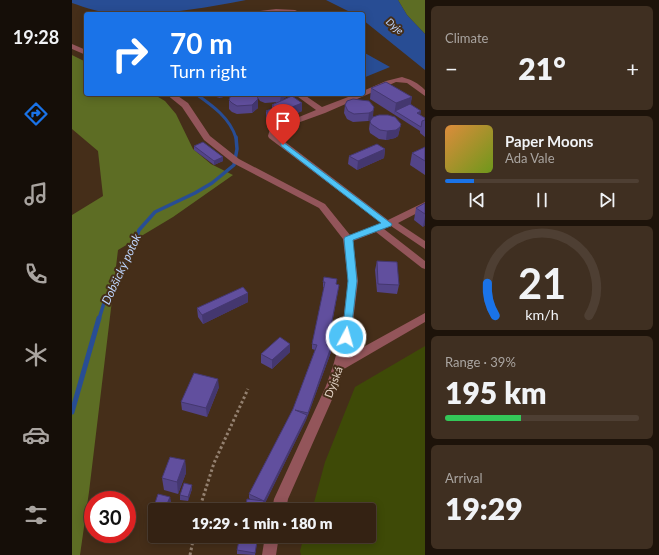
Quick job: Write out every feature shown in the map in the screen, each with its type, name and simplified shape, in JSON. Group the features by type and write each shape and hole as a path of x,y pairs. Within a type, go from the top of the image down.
{"street":[{"path":"262,12 290,12"},
{"path":"72,46 84,52"},
{"path":"365,93 400,78 413,82 425,94"},
{"path":"173,96 186,105 207,138 236,161 322,206 348,239 378,229 425,206"},
{"path":"301,96 322,111"},
{"path":"358,96 274,130 272,136 389,223 425,246"},
{"path":"378,229 425,266"},
{"name":"Dyjská","path":"280,503 332,386 339,366 346,337 353,281 348,239"},
{"path":"339,366 425,318"},
{"path":"269,555 271,543"}],"path":[{"path":"201,503 205,487 221,446 248,389"},
{"path":"190,555 193,543"}],"green space":[{"path":"398,0 425,0 425,34 407,15"},
{"path":"72,55 84,61 84,96 156,96 165,101 176,114 193,149 211,164 233,175 173,217 118,250 89,491 84,491 84,527 80,555 72,555 72,215 103,196 98,151 72,129"},
{"path":"425,346 425,555 301,555 300,551 302,543 376,543 376,503 314,503 325,462 355,387"}],"water":[{"path":"72,0 246,0 171,12 106,12 72,3"},
{"name":"Dyje","path":"326,0 398,0 407,15 425,34 425,70 365,22 365,12 350,12"},
{"path":"365,53 390,67 365,77"}],"building":[{"path":"386,82 412,97 396,103 371,88"},
{"path":"257,96 258,99 252,105 237,106 229,100 230,97"},
{"path":"292,96 302,103 282,111 272,105"},
{"path":"353,99 369,101 374,107 373,111 369,113 354,114 348,111 345,105 347,101"},
{"path":"410,104 421,111 417,113 425,118 425,120 422,121 421,127 395,111"},
{"path":"271,109 274,111 270,113 266,111"},
{"path":"379,115 395,117 401,124 400,127 396,130 380,130 371,124 370,121 373,117"},
{"path":"203,142 223,157 214,161 194,146"},
{"path":"377,144 385,149 358,161 349,156"},
{"path":"425,147 425,161 412,153"},
{"path":"425,203 425,214 416,208"},
{"path":"377,261 397,262 399,285 378,284"},
{"path":"324,277 337,279 336,284 339,285 327,346 331,347 308,413 295,410 307,415 264,501 249,494 293,409 317,345 312,344 325,282 323,282"},
{"path":"243,287 248,293 202,315 197,308"},
{"path":"280,337 290,344 272,360 261,354"},
{"path":"194,373 218,379 206,408 181,402"},
{"path":"170,457 185,460 177,482 162,478"},
{"path":"184,483 192,485 188,497 180,495"},
{"path":"158,494 170,497 167,503 155,503"},
{"path":"247,499 264,501 264,503 246,503"},
{"path":"238,543 257,543 255,553 237,550"}],"waterway":[{"name":"Dobšický potok","path":"199,96 215,108 225,118 230,124 236,138"},
{"name":"Dobšický potok","path":"99,319 104,303 116,277 133,249 139,230 155,212 195,193 212,183 234,165 237,149 236,137"},
{"name":"Dobšický potok","path":"72,412 99,318"}],"route":[{"path":"283,145 388,224 348,239 353,281 346,337"}]}
